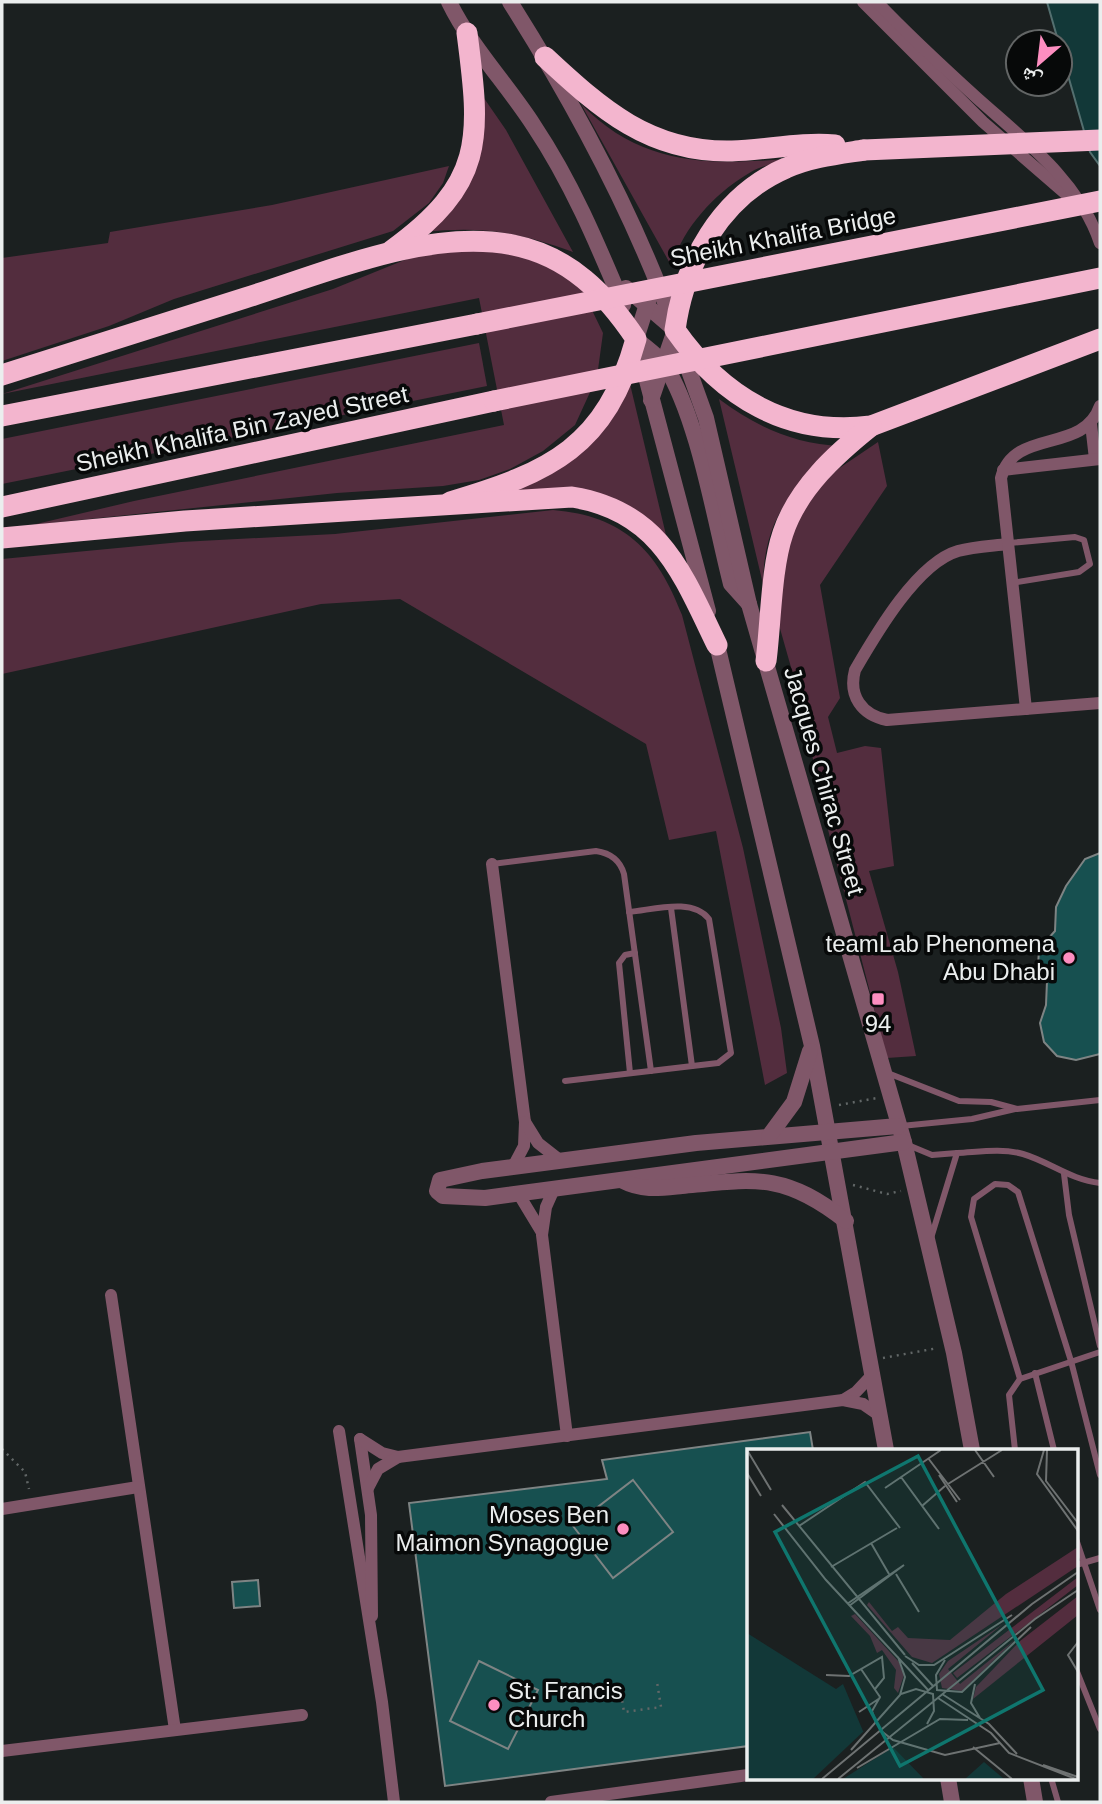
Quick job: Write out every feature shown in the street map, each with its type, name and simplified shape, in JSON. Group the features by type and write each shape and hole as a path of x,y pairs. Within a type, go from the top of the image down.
{"highway":[{"path":"386,254 415,233 440,209 466,166 477,121 467,33"},
{"path":"545,57 595,103 645,134 680,145 712,150 830,145 864,150"},
{"path":"1100,140 864,150 817,158 785,168 742,198 708,237 689,272 675,330 712,375 759,409 806,425 838,429 872,426 1100,339"},
{"name":"Sheikh Khalifa Bridge","path":"2,416 1095,209"},
{"path":"2,375 386,254 475,241 533,250 552,257 584,278 612,305 636,339 616,396 601,419 579,443 522,478 450,502"},
{"name":"Sheikh Khalifa Bin Zayed Street","path":"2,508 494,401 1100,278"},
{"path":"766,661 779,547 790,517 820,474 872,426"},
{"path":"2,538 450,502 564,496 589,500 621,511 650,531 673,558 717,645"}],"street":[{"path":"449,2 467,33 556,160 609,271 636,339 717,645 811,1046 836,1183 846,1221 886,1449"},
{"name":"Jacques Chirac Street","path":"510,2 545,57 593,147 655,274 706,418 749,604 904,1142 952,1346 972,1449"},
{"path":"863,2 983,121 1095,209"},
{"path":"877,2 922,49 1044,158 1095,209 1100,243"},
{"path":"609,271 646,307 675,330 651,400"},
{"path":"636,339 655,274"},
{"path":"636,339 662,362 679,392 690,422 731,584 749,604"},
{"path":"1003,471 1098,459 1097,416"},
{"path":"1026,709 1001,486 1003,471 1020,450 1069,437 1097,416"},
{"path":"1007,544 958,551 925,572 860,663 853,687 864,710 887,720 1100,703"},
{"path":"492,864 525,1122 524,1146 513,1167"},
{"path":"769,1136 794,1102 811,1046"},
{"path":"525,1122 538,1143 561,1161"},
{"path":"898,1126 769,1136 513,1167 444,1179 437,1183 437,1191 443,1196 485,1198 904,1142"},
{"path":"621,1180 638,1187 656,1189 751,1179 774,1181 804,1193 846,1221"},
{"path":"554,1189 544,1216 542,1235 567,1436"},
{"path":"517,1194 542,1235"},
{"path":"111,1295 175,1730"},
{"path":"843,1400 862,1387 871,1368"},
{"path":"371,1631 374,1598 368,1488 360,1439 382,1453 398,1457 843,1400 863,1404 880,1415"},
{"path":"340,1431 394,1802"},
{"path":"368,1488 379,1469 398,1457"},
{"path":"2,1509 138,1487"},
{"path":"2,1751 302,1715"},
{"path":"551,1802 747,1775"},
{"path":"948,1780 952,1802"},
{"path":"1031,1780 1035,1802"}],"lane":[{"path":"1007,544 1075,537 1084,540 1090,554 1090,564 1079,572 1011,583"},
{"path":"492,864 603,851 614,857 622,868 651,1071"},
{"path":"565,1080 722,1062 731,1053 732,1044 709,919 695,907 629,912"},
{"path":"671,908 692,1066"},
{"path":"630,1073 619,963 625,955 635,953"},
{"path":"882,1071 948,1098 991,1102 1017,1109"},
{"path":"898,1126 972,1119 1017,1109 1100,1100"},
{"path":"904,1142 932,1155 1015,1153 1064,1174 1100,1183"},
{"path":"929,1247 957,1153"},
{"path":"1064,1174 1069,1215 1100,1346"},
{"path":"1020,1379 971,1217 974,1199 995,1184 1008,1185 1018,1192 1071,1361 1100,1475"},
{"path":"1015,1449 1009,1395 1020,1379 1100,1352"},
{"path":"1035,1373 1054,1449"},
{"path":"1100,1558 1079,1564 1100,1610"},
{"path":"1078,1674 1100,1729"},
{"path":"1052,1780 1058,1802"}],"path":[{"path":"839,1105 890,1096"},
{"path":"836,1183 869,1187 887,1194 915,1189"},
{"path":"871,1368 952,1346"},
{"path":"2,1449 25,1472 29,1489"},
{"path":"620,1687 624,1712 648,1709 660,1707 657,1682"}],"shaded area":[{"path":"477,88 506,130 573,252 500,232 424,232 452,198"},
{"path":"581,104 605,125 630,141 682,158 738,162 798,158 756,169 713,200 683,239 672,267"},
{"path":"449,166 443,183 429,203 393,231 174,299 109,326 2,361 2,258 108,243 110,232 272,205"},
{"path":"471,249 516,254 577,279 603,333 597,377 575,425 543,451 510,469 479,480 443,486 337,493 32,525 134,501 504,425 479,298 2,394 333,289 412,257"},
{"path":"479,343 487,386 2,484 2,439"},
{"path":"630,384 666,535 678,573 630,516 500,494 539,480"},
{"path":"719,399 747,418 792,438 841,446 809,475 784,505 769,540 763,584"},
{"path":"878,442 887,486 820,585 840,698 828,717 837,753 865,746 881,748 894,866 869,871 898,972 916,1056 887,1058 826,822 802,706 779,625 775,592 799,508 838,469"},
{"path":"553,510 600,520 635,540 661,572 682,615 743,848 781,1028 787,1073 765,1085 716,831 669,840 646,744 400,599 321,604 2,674 2,559 181,542 335,534"}],"water":[{"path":"1047,2 1100,2 1100,166 1090,152 1074,96 1074,28 1054,28"}],"building":[{"name":"teamLab Phenomena Abu Dhabi","path":"1100,853 1100,1054 1076,1060 1057,1056 1044,1042 1040,1023 1046,1005 1047,981 1038,967 1039,949 1055,931 1056,907 1066,886 1085,859"},
{"path":"810,1432 813,1449 747,1449 747,1746 445,1786 409,1503 607,1479 602,1460"},
{"name":"Moses Ben Maimon Synagogue","path":"633,1480 673,1532 613,1578 573,1526"},
{"path":"258,1580 260,1606 234,1608 232,1582"},
{"name":"St. Francis Church","path":"479,1661 538,1690 508,1749 450,1721"}],"place":[{"name":"teamLab Phenomena Abu Dhabi","path":"1069,958"},
{"name":"94","path":"878,999"},
{"name":"Moses Ben Maimon Synagogue","path":"623,1529"},
{"name":"St. Francis Church","path":"494,1705"}]}
